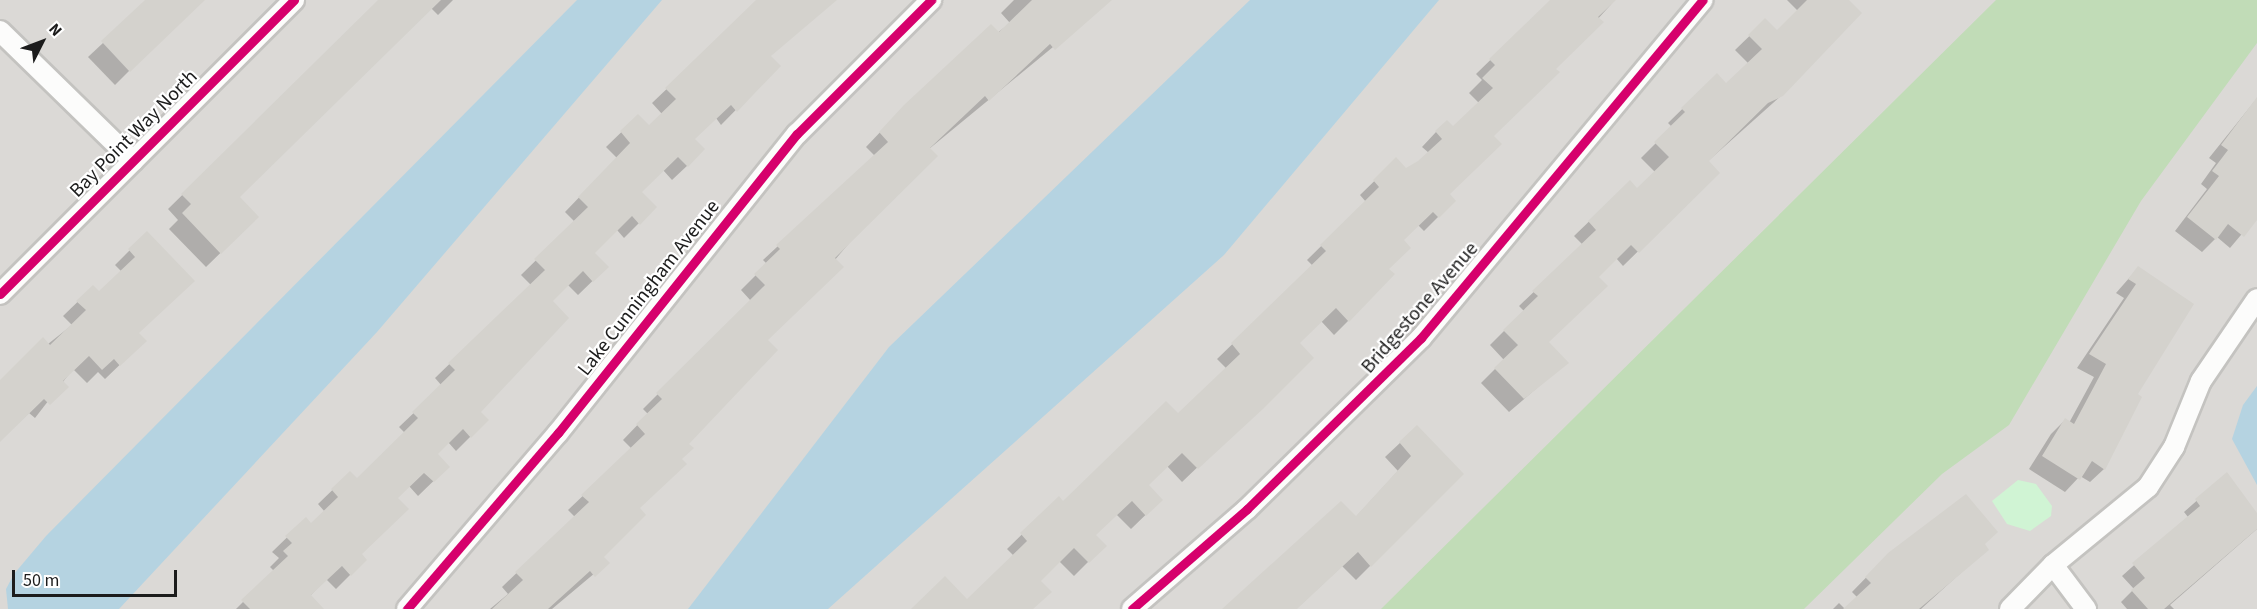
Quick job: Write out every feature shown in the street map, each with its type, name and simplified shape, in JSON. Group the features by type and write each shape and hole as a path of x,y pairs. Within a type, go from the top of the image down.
{"street":[{"name":"Bay Point Way North","path":"0,294 294,0"},
{"name":"Lake Cunningham Avenue","path":"408,609 544,451 757,181 931,0"},
{"name":"Bridgestone Avenue","path":"1132,609 1246,509 1413,346 1703,0"},
{"path":"0,30 133,161"},
{"path":"2010,609 2053,565 2148,487 2174,447 2201,381 2257,299"},
{"path":"2053,565 2086,609"}],"shaded area":[{"path":"0,0 2257,0 2257,609 0,609"}],"green space":[{"path":"1996,0 2257,0 2257,43 2141,201 2009,425 1942,474 1804,609 1381,609"},
{"path":"2018,480 2036,484 2052,506 2051,516 2030,531 2007,524 1992,501"}],"water":[{"path":"577,0 662,0 377,332 119,609 8,609 6,589 14,574 46,536"},
{"path":"1250,0 1439,0 1224,255 828,609 688,609 889,347"},
{"path":"2257,386 2257,485 2232,439 2243,405"}],"building":[{"path":"145,0 205,0 130,72 101,41"},
{"path":"378,0 441,0 240,197 259,217 221,254 182,213 191,204 181,194"},
{"path":"756,0 837,0 771,56 781,66 737,112 731,105 695,139 705,149 688,167 678,157 642,192 657,207 640,225 632,216 595,253 609,267 593,282 583,271 553,301 569,318 481,412 489,420 471,438 463,429 438,454 450,467 434,482 424,473 398,498 409,509 362,554 367,560 351,576 342,566 311,595 324,609 250,609 241,600 288,556 283,551 292,543 285,536 306,517 311,523 338,497 331,489 350,471 357,478 418,418 412,412 455,370 448,363 545,270 534,259 588,207 578,197 630,143 620,131 638,114 649,125 676,99 665,88"},
{"path":"1032,0 1112,0 1055,50 1050,44 989,101 985,96 930,148 938,156 835,258 844,267 768,340 778,350 689,444 694,448 682,459 687,464 640,508 646,515 604,557 610,563 595,577 590,571 548,609 492,609 523,580 515,572 589,502 581,495 645,434 636,424 662,399 656,393 765,285 754,274 780,249 776,245 888,142 879,132 904,105 991,24 999,32"},
{"path":"1550,0 1616,0 1598,17 1604,22 1556,69 1560,72 1494,136 1502,144 1450,194 1456,201 1439,218 1433,212 1404,240 1411,248 1389,269 1395,274 1349,322 1336,308 1300,343 1314,358 1264,408 1198,469 1182,453 1149,485 1163,500 1146,516 1132,501 1096,535 1107,546 1089,563 1074,548 1041,581 1052,592 1033,609 911,609 945,576 967,599 1027,541 1020,533 1059,496 1063,501 1166,401 1178,413 1240,354 1231,343 1326,251 1320,245 1379,187 1373,180 1396,157 1406,168 1418,161 1442,139 1435,131 1447,120 1453,126 1493,88 1482,78 1495,65 1489,59"},
{"path":"1807,0 1849,0 1862,13 1783,96 1768,103 1709,161 1720,173 1639,253 1631,245 1599,277 1608,286 1549,342 1569,363 1524,399 1494,368 1518,345 1503,330 1538,296 1532,291 1596,230 1588,221 1630,180 1637,188 1669,157 1654,142 1685,112 1681,108 1717,73 1726,83 1762,49 1748,35 1765,18 1777,30"},
{"path":"2257,97 2257,220 2244,237 2228,224 2216,240 2187,217 2219,176 2212,171 2228,150 2221,145"},
{"path":"147,231 195,281 139,333 147,341 120,366 114,359 102,370 89,356 63,381 69,387 50,405 44,399 0,442 0,380 43,337 50,345 86,310 76,301 93,285 99,291 135,257 128,249"},
{"path":"2138,266 2194,304 2138,394 2142,397 2105,470 2092,461 2080,480 2042,456 2065,418 2074,424 2106,364 2089,354 2136,284 2128,279"},
{"path":"1417,425 1464,474 1371,567 1358,552 1297,609 1222,609 1341,501 1356,516 1411,456 1399,442"},
{"path":"2227,472 2257,513 2257,529 2164,609 2148,609 2131,590 2145,578 2132,563 2200,506 2195,499"},
{"path":"1966,494 1998,532 1985,544 1989,550 1919,609 1843,609 1871,583 1865,577 1888,553"}],"cycle path":[{"path":"0,294 294,0"},
{"path":"407,609 558,433 797,134 931,0"},
{"path":"1132,609 1247,509 1421,338 1703,0"}]}
